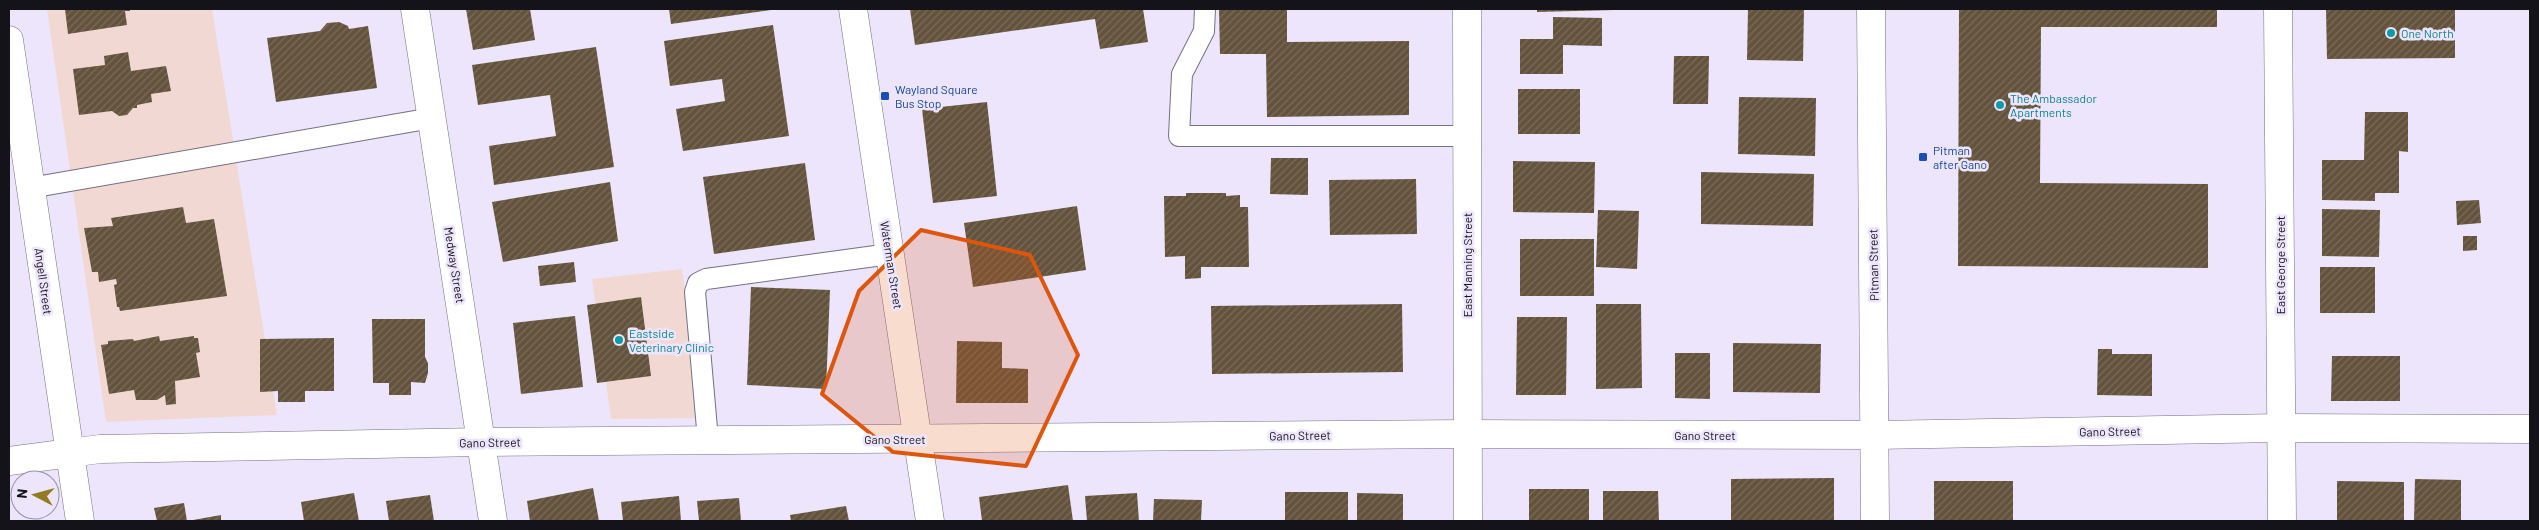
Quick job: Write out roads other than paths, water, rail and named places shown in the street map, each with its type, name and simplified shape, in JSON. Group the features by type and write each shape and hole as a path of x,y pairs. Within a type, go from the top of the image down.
{"main road":[{"name":"Medway Street","path":"416,9 493,521"},
{"name":"Waterman Street","path":"853,9 930,521"},
{"name":"East Manning Street","path":"1467,9 1466,434 1468,521"},
{"name":"Pitman Street","path":"1871,9 1876,521"},
{"name":"East George Street","path":"2278,9 2282,521"},
{"name":"Angell Street","path":"9,40 12,84 30,188 80,521"},
{"name":"Gano Street","path":"9,461 100,449 482,442 1466,434 1875,436 2281,428 2530,429"}],"lane":[{"path":"1205,9 1204,31 1182,74 1179,136 1468,136"},
{"path":"30,188 432,118"},
{"path":"708,440 695,292 698,283 706,280 890,254"}],"place":[{"name":"One North","path":"2391,33"},
{"name":"Wayland Square Bus Stop","path":"885,96"},
{"name":"The Ambassador Apartments","path":"2000,105"},
{"name":"Pitman after Gano","path":"1923,157"},
{"name":"Eastside Veterinary Clinic","path":"619,340"}]}
